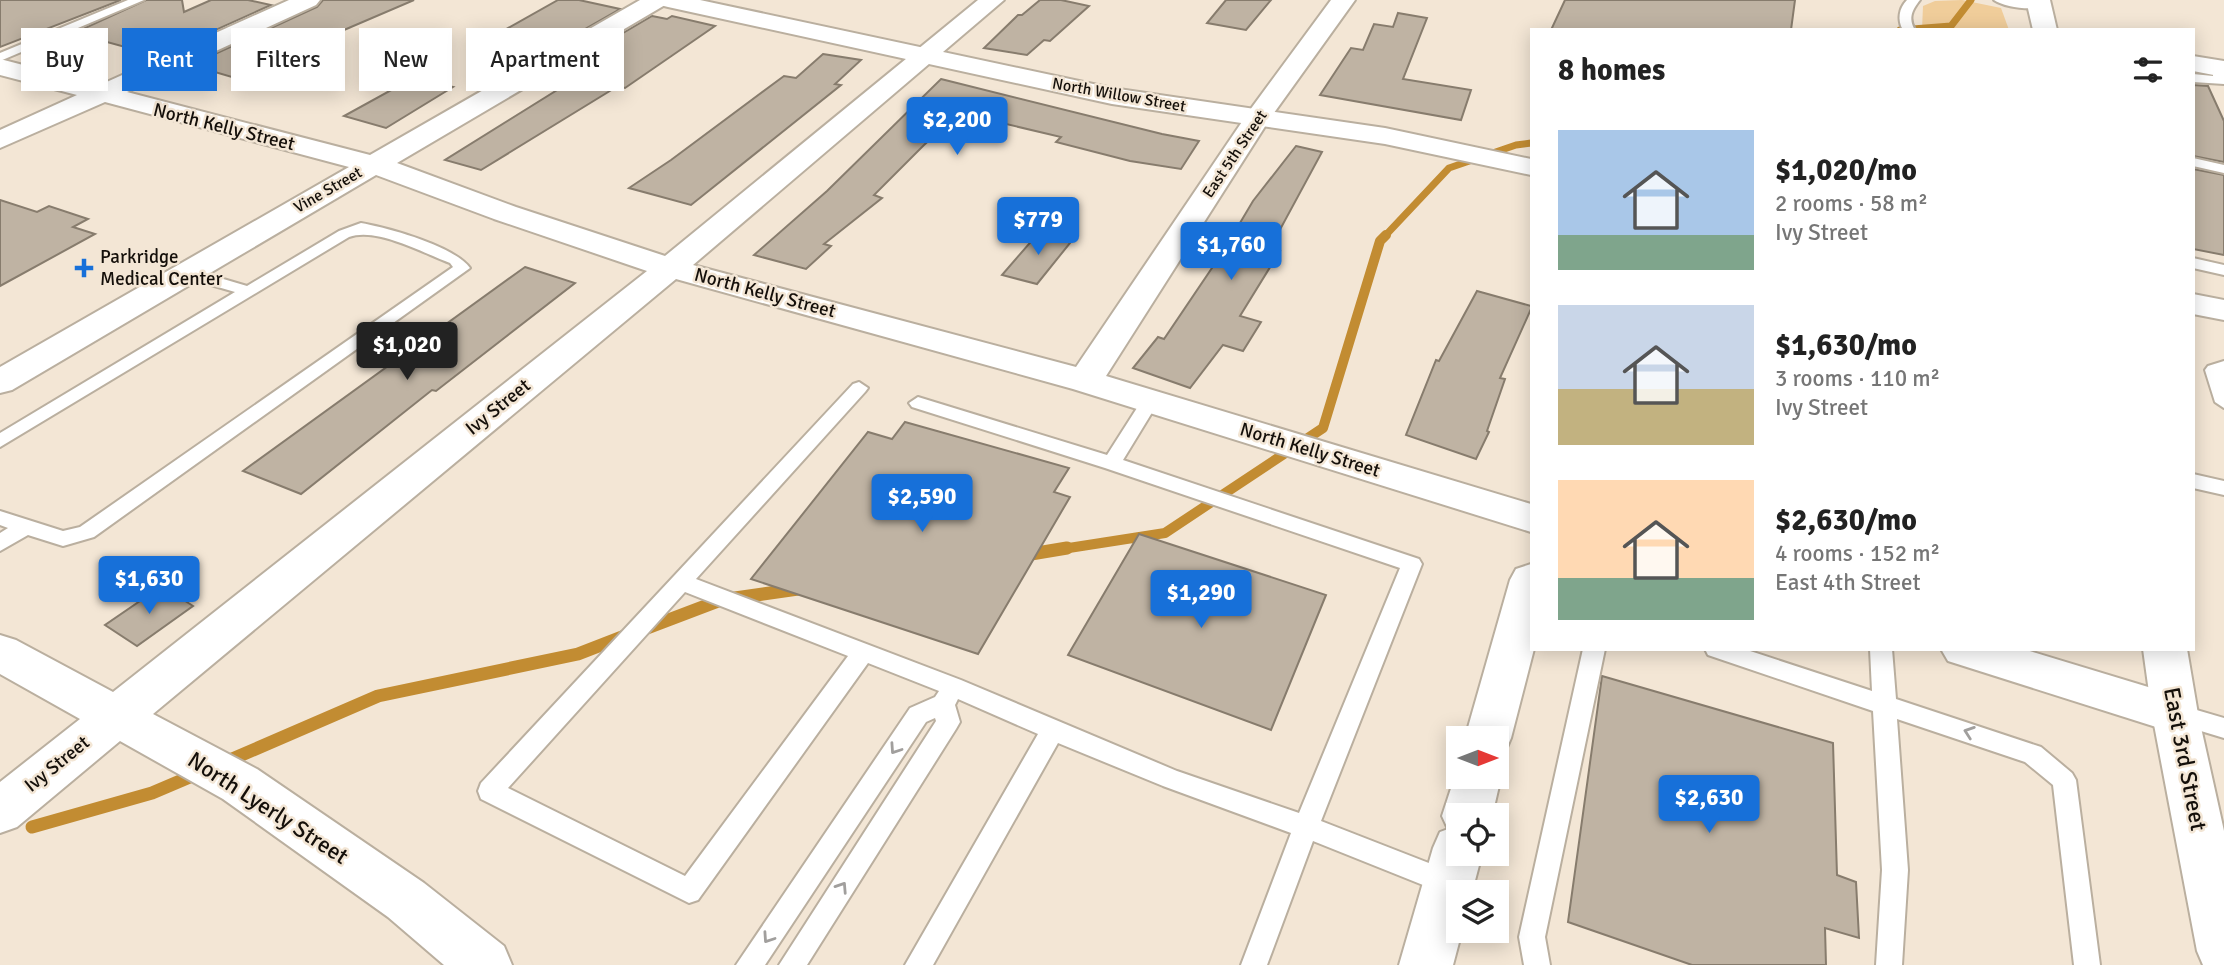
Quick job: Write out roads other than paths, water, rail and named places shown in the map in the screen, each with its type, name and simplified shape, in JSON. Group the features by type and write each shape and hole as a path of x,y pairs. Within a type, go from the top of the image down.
{"street":[{"path":"0,140 308,0"},
{"name":"Vine Street","path":"0,382 657,0"},
{"name":"North Willow Street","path":"668,0 1112,96 1385,136 1530,167"},
{"name":"Ivy Street","path":"0,811 670,268 992,0"},
{"name":"East 5th Street","path":"1085,381 1259,116 1343,0"},
{"path":"2038,3 2044,28"},
{"path":"2195,64 2221,68"},
{"name":"North Kelly Street","path":"0,67 372,164 505,213 670,268 1085,381 1530,518"},
{"path":"2195,304 2224,310"},
{"path":"1491,726 1530,584"},
{"path":"1970,651 2175,714"},
{"name":"East 3rd Street","path":"2165,651 2175,714 2224,951"},
{"name":"North Lyerly Street","path":"0,653 240,784 406,900 485,965"},
{"path":"1426,965 1453,866"}],"lane":[{"path":"0,57 138,0"},
{"path":"1908,28 1905,23 1908,7 1914,0"},
{"path":"2000,0 2038,3"},
{"path":"2195,78 2220,81 2221,68"},
{"path":"2195,162 2224,169"},
{"path":"0,441 344,234 361,229 379,231 456,260 462,268 87,532 63,539 0,518"},
{"path":"2195,263 2224,270"},
{"path":"186,273 248,291"},
{"path":"2224,367 2214,370 2224,402"},
{"path":"859,388 490,791 689,891 863,653"},
{"path":"1112,463 1150,401"},
{"path":"918,403 1112,463 1412,565 1306,827 1254,965"},
{"path":"2195,481 2224,488"},
{"path":"0,542 24,527"},
{"path":"681,582 863,653 948,696 1053,730 1171,779 1306,827 1446,864"},
{"path":"1536,965 1532,937 1594,651"},
{"path":"1722,651 2033,754 2064,780 2087,965"},
{"path":"1881,651 1895,870 1889,965"},
{"path":"750,965 918,715 948,696"},
{"path":"792,965 948,722 948,696"},
{"path":"2175,714 2224,728"},
{"path":"918,965 1053,730"}],"waterway":[{"path":"1926,28 1951,26 1971,0"},
{"path":"1384,237 1449,168 1516,145 1530,143"},
{"path":"1056,550 1165,533 1323,428 1380,241 1384,237"},
{"path":"1025,555 1067,548"},
{"path":"642,630 721,600 798,589"},
{"path":"223,763 378,696 578,654 627,635"},
{"path":"32,827 152,793 199,773"}],"place":[{"name":"Parkridge Medical Center","path":"84,268"}]}
